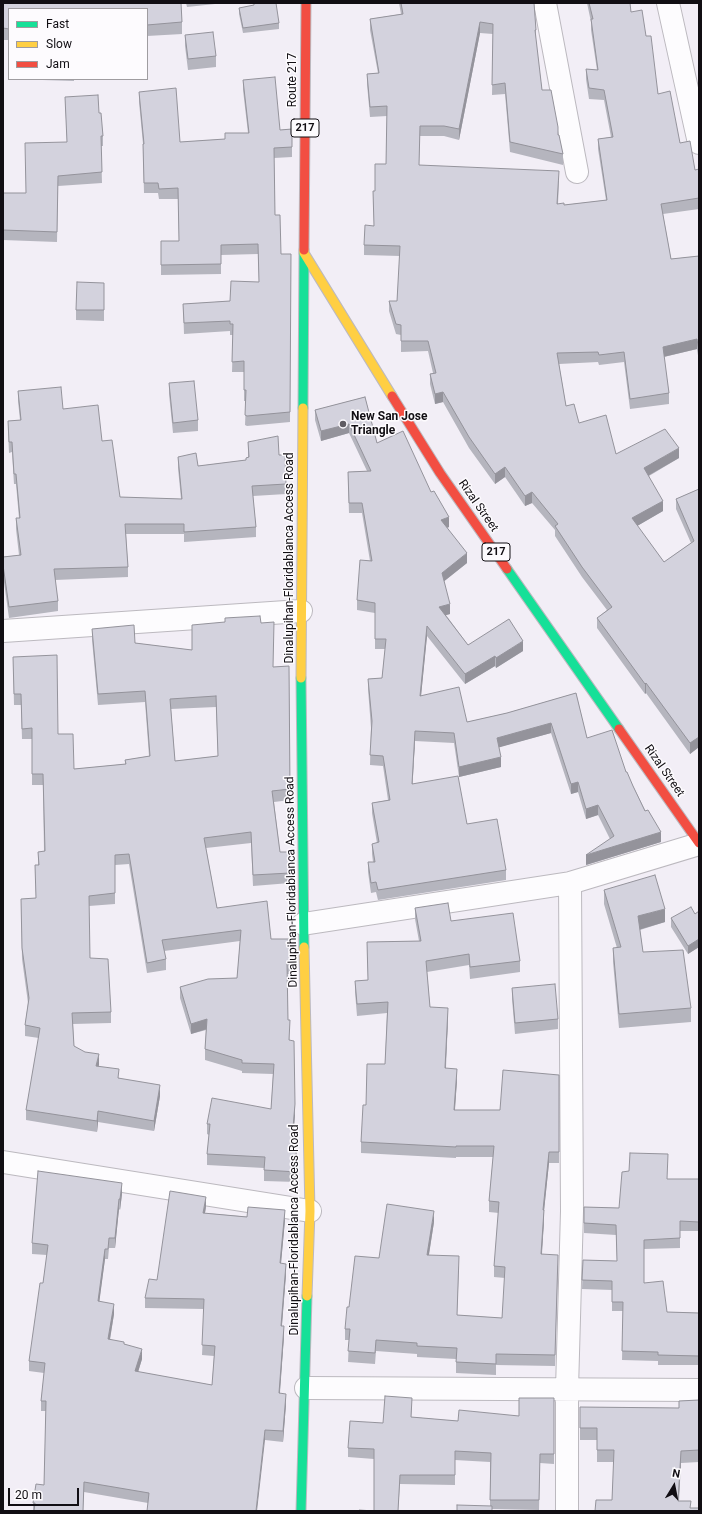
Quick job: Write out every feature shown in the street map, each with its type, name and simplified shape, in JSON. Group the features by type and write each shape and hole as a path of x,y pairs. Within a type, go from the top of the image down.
{"main road":[{"name":"Route 217","path":"304,253 306,3"},
{"name":"Dinalupihan-Floridablanca Access Road","path":"301,1511 306,1388 310,1211 303,924 301,611 304,253"},
{"name":"Rizal Street","path":"304,253 440,473 699,844"}],"street":[{"path":"544,3 577,172"},
{"path":"668,3 699,143"},
{"path":"3,631 301,611"},
{"path":"303,924 570,883 699,844"},
{"path":"567,1511 567,1389 572,1211 570,883"},
{"path":"3,1162 310,1211"},
{"path":"306,1388 699,1390"}],"building":[{"path":"3,3 181,3 182,22 148,25 148,8 8,8 8,29 3,28"},
{"path":"254,3 276,3 279,23 243,28 239,8 254,5"},
{"path":"401,3 534,3 535,30 542,90 551,90 558,127 558,135 563,154 510,142 505,83 492,85 493,24 480,22 459,129 444,126 420,126 419,165 559,171 557,204 564,203 564,205 607,200 598,139 613,137 604,90 589,88 586,69 598,70 591,19 593,19 589,3 630,3 631,12 642,10 646,36 651,36 658,94 670,91 680,143 690,141 695,170 699,169 699,198 661,204 671,259 699,256 699,352 697,339 663,347 669,393 630,399 624,352 599,355 598,352 557,353 566,406 574,404 579,423 606,415 616,454 665,429 679,448 644,468 663,501 632,518 664,562 694,541 676,499 699,489 699,737 690,743 597,618 612,607 582,567 555,526 558,524 532,492 525,496 505,467 495,474 469,437 443,392 435,394 430,374 436,373 428,341 401,341 401,325 396,324 389,301 397,301 400,246 364,245 365,225 374,226 373,191 375,191 375,164 386,164 387,106 370,107 367,74 379,73 370,19 403,14"},
{"path":"213,32 216,56 188,59 185,35"},
{"path":"275,77 280,130 292,129 292,147 274,148 275,215 280,215 281,254 291,254 290,412 247,416 245,415 246,390 244,390 244,361 232,362 233,324 230,324 230,321 184,323 183,304 230,301 231,281 259,282 258,244 221,245 221,264 161,265 161,241 179,241 178,188 159,189 158,183 144,183 144,144 139,92 176,88 180,142 225,139 225,133 249,133 243,80"},
{"path":"98,95 103,136 101,136 102,172 58,176 57,232 3,230 3,193 26,193 25,143 67,142 65,97"},
{"path":"77,282 104,283 104,310 76,310"},
{"path":"194,381 198,420 173,423 169,383"},
{"path":"61,387 63,409 98,405 102,441 112,440 120,497 182,499 178,457 196,453 198,466 246,460 246,458 249,457 248,442 278,436 279,455 285,455 286,484 252,486 256,527 184,532 184,524 125,524 128,567 54,569 58,601 9,607 3,557 21,555 16,518 20,518 16,474 14,474 12,442 9,442 8,421 21,420 18,391"},
{"path":"365,397 377,443 403,431 431,492 434,491 449,517 441,520 467,553 442,573 450,604 439,607 468,645 509,619 523,641 496,658 495,656 465,674 427,626 420,696 459,687 467,722 507,713 576,693 587,738 612,730 626,772 645,811 648,810 661,832 586,855 614,836 598,805 586,809 578,782 571,784 551,723 497,738 501,757 459,767 454,733 415,731 412,784 458,776 467,824 497,819 506,870 378,890 376,882 371,883 368,862 375,862 372,844 379,842 372,803 390,800 383,756 370,755 372,721 368,679 382,678 386,639 375,639 375,603 357,600 360,560 372,561 362,503 349,503 348,472 371,471 349,424 321,431 315,410"},
{"path":"260,616 261,623 274,622 273,667 289,666 290,789 272,791 280,852 290,852 290,873 253,875 251,832 204,838 217,908 267,901 271,939 291,939 292,963 287,963 288,1020 290,1020 289,1040 294,1041 295,1104 291,1151 296,1151 297,1172 264,1170 265,1157 207,1154 210,1124 207,1124 212,1098 271,1109 274,1064 242,1063 242,1060 205,1049 207,1019 191,1024 180,987 208,979 237,978 241,930 162,940 166,959 147,963 129,854 115,855 115,893 89,896 90,958 108,959 111,1012 72,1013 74,1046 85,1052 99,1054 96,1066 119,1069 118,1078 160,1085 154,1121 98,1111 97,1121 26,1110 40,1028 25,1025 29,998 22,948 21,899 36,898 35,865 39,865 38,852 45,851 43,774 32,774 32,728 22,729 21,694 14,694 13,657 57,655 58,734 73,734 74,769 126,764 125,760 150,756 145,691 98,694 92,629 134,625 135,643 192,650 192,625 225,622 225,618","holes":["216,696 218,756 175,761 170,699"]},
{"path":"655,875 665,909 638,916 643,952 683,950 691,1008 619,1014 613,948 621,947 604,890"},
{"path":"448,903 451,921 513,913 520,961 470,967 469,954 426,961 430,1007 448,1008 445,1068 457,1069 454,1110 500,1110 503,1070 559,1075 559,1152 549,1152 543,1210 541,1254 558,1255 555,1355 496,1354 496,1364 456,1362 457,1348 417,1346 417,1343 376,1340 375,1353 348,1351 350,1329 345,1329 355,1256 379,1258 387,1204 434,1211 427,1255 459,1256 457,1315 502,1318 505,1267 494,1266 499,1202 489,1201 494,1146 456,1147 361,1142 363,1105 366,1105 367,1064 385,1064 388,1002 357,1004 355,981 368,980 367,942 421,941 415,908"},
{"path":"691,907 695,914 699,911 699,939 688,946 671,918"},
{"path":"555,984 558,1019 515,1023 512,988"},
{"path":"630,1153 668,1154 667,1179 699,1179 699,1222 680,1221 680,1238 644,1240 644,1283 663,1281 667,1312 699,1313 699,1356 658,1355 658,1352 622,1351 623,1302 612,1302 612,1281 582,1280 583,1260 617,1261 616,1225 584,1223 584,1207 619,1208 622,1172 629,1171"},
{"path":"38,1171 122,1183 115,1238 109,1238 108,1249 105,1249 98,1301 114,1304 108,1339 124,1342 124,1344 142,1349 135,1371 212,1385 215,1346 202,1345 204,1299 145,1298 149,1279 157,1280 170,1191 206,1197 203,1213 247,1217 248,1207 285,1210 280,1263 286,1264 281,1326 284,1326 279,1393 286,1394 283,1431 265,1430 256,1511 147,1511 149,1493 84,1482 83,1511 34,1511 35,1503 33,1503 36,1484 44,1485 46,1401 41,1401 45,1363 29,1361 40,1283 43,1283 48,1245 32,1243"},
{"path":"385,1396 412,1398 411,1417 458,1421 459,1410 519,1416 519,1398 554,1398 554,1454 540,1454 539,1500 490,1500 491,1453 455,1451 455,1475 400,1475 398,1511 374,1511 374,1449 348,1448 350,1421 383,1423"},
{"path":"699,1400 699,1450 681,1451 678,1501 691,1501 690,1508 699,1508 699,1511 595,1511 596,1500 612,1500 614,1450 597,1450 597,1428 580,1428 580,1407 679,1408 679,1401"},
{"path":"457,1505 492,1506 492,1511 457,1511"}],"traffic: fast":[{"path":"303,408 304,253"},
{"path":"507,569 619,729"},
{"path":"301,678 304,947"},
{"path":"301,1511 307,1296"}],"traffic: slow":[{"path":"304,250 304,253 392,396"},
{"path":"301,678 303,408"},
{"path":"304,947 310,1211 307,1296"}],"traffic: jam":[{"path":"304,250 306,3"},
{"path":"392,396 440,473 507,569"},
{"path":"619,729 699,843"}],"place":[{"name":"New San Jose Triangle","path":"343,424"}]}
